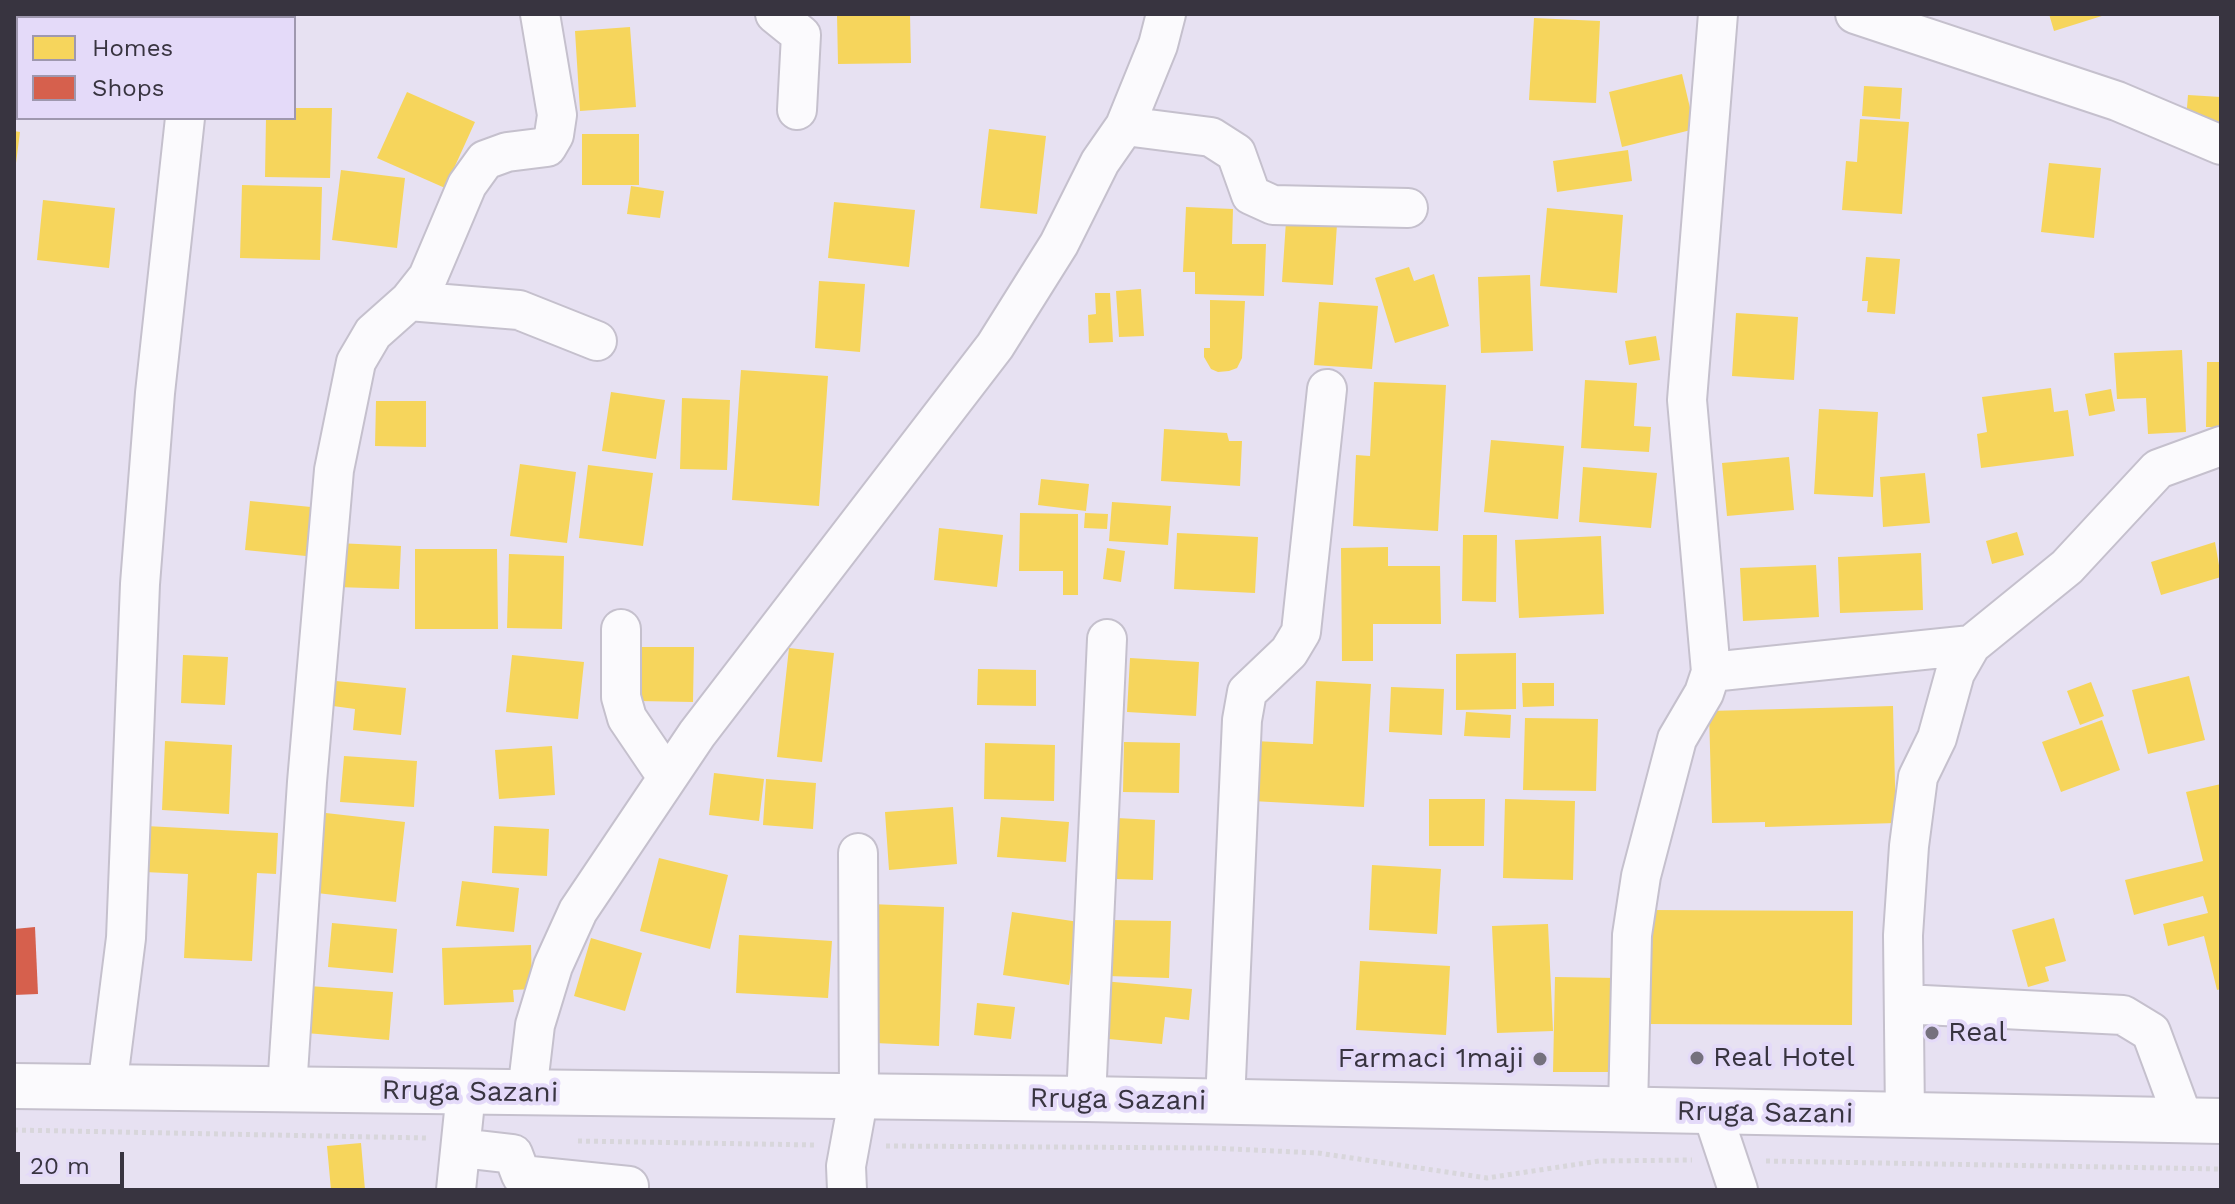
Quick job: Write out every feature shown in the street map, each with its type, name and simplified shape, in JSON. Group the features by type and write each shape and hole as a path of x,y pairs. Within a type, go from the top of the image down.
{"main road":[{"name":"Rruga Sazani","path":"14,1086 859,1095 2203,1121"}],"street":[{"path":"287,1089 307,782 334,470 356,362 373,333 409,301 428,277 467,185 485,160 507,152 547,147 554,135 557,115 540,14"},
{"path":"775,14 801,35 797,110"},
{"path":"527,1093 535,1025 553,966 578,911 667,777 995,346 1059,244 1100,162 1125,126 1158,45 1166,14"},
{"path":"1628,1110 1632,935 1641,876 1677,739 1704,693 1711,672 1687,400 1718,14"},
{"path":"1855,14 2117,101 2221,145"},
{"path":"107,1088 126,938 134,804 140,584 155,393 185,120"},
{"path":"1125,126 1211,137 1236,153 1251,195 1273,205 1408,208"},
{"path":"409,301 519,310 597,341"},
{"path":"1225,1102 1242,720 1247,692 1289,652 1301,632 1327,389"},
{"path":"1905,1117 1903,935 1918,777 1937,738 1955,673 1971,645 2067,567 2158,469 2221,446"},
{"path":"621,629 621,697 627,718 667,777"},
{"path":"1086,1099 1107,639"},
{"path":"1711,672 1971,645"},
{"path":"847,1190 859,1095 858,853"},
{"path":"1904,1004 2123,1015 2151,1032 2203,1121"},
{"path":"456,1190 466,1092"},
{"path":"1712,1112 1734,1175"},
{"path":"461,1143 513,1154 521,1182 629,1186"}],"path":[{"path":"14,1130 461,1143"},
{"path":"571,1141 1210,1148 1302,1152 1487,1178 1599,1161 1734,1175 2221,1169"}],"building: Homes":[{"path":"14,14 49,14 16,16 14,30"},
{"path":"837,14 910,14 911,63 838,64"},
{"path":"2049,14 2104,14 2105,15 2054,31"},
{"path":"1534,18 1600,21 1596,103 1529,100"},
{"path":"630,27 636,107 580,111 575,31"},
{"path":"14,62 16,62 16,119"},
{"path":"1682,74 1695,129 1622,147 1609,92"},
{"path":"1864,86 1902,88 1900,119 1862,116"},
{"path":"407,92 475,122 445,188 377,158"},
{"path":"2188,95 2221,97 2221,123 2186,120"},
{"path":"296,108 332,108 330,178 265,177 266,120 296,120"},
{"path":"1860,119 1909,122 1902,214 1842,210 1846,161 1857,162"},
{"path":"989,129 1046,136 1037,214 980,208"},
{"path":"14,131 20,132 16,163 14,163"},
{"path":"582,134 639,134 639,185 582,185"},
{"path":"1628,150 1632,181 1557,192 1553,161"},
{"path":"2049,163 2101,168 2094,238 2041,232"},
{"path":"341,170 405,178 397,248 332,240"},
{"path":"242,185 322,187 320,260 240,258"},
{"path":"631,186 664,191 660,218 627,214"},
{"path":"43,200 115,208 109,268 37,260"},
{"path":"834,202 915,210 909,267 828,258"},
{"path":"1186,207 1233,209 1232,244 1266,244 1264,296 1195,294 1195,272 1183,272"},
{"path":"1547,208 1623,215 1617,293 1540,286"},
{"path":"1286,221 1337,224 1333,285 1282,282"},
{"path":"1866,257 1900,259 1895,314 1867,312 1868,301 1862,301"},
{"path":"1409,267 1414,281 1434,274 1449,326 1395,343 1375,278"},
{"path":"1530,275 1533,351 1481,353 1478,277"},
{"path":"819,281 865,284 860,352 815,348"},
{"path":"1141,289 1144,336 1119,337 1116,291"},
{"path":"1095,293 1110,293 1113,342 1089,343 1088,315 1096,314"},
{"path":"1210,300 1245,301 1242,358 1237,368 1229,371 1211,369 1204,357 1204,348 1210,348"},
{"path":"1319,302 1378,306 1372,369 1314,365"},
{"path":"1736,313 1798,317 1794,380 1732,376"},
{"path":"1656,336 1660,360 1629,365 1625,341"},
{"path":"2182,350 2186,432 2148,434 2146,398 2117,399 2114,353"},
{"path":"2207,362 2221,362 2221,427 2206,427"},
{"path":"741,370 828,376 819,506 732,500"},
{"path":"1585,380 1637,383 1634,426 1651,427 1649,452 1581,448"},
{"path":"1374,382 1446,385 1438,531 1353,526 1356,455 1370,456"},
{"path":"2051,388 2054,412 2068,410 2074,456 1981,468 1977,434 1987,432 1982,397"},
{"path":"2111,389 2115,411 2089,416 2085,394"},
{"path":"611,392 665,400 656,459 602,451"},
{"path":"682,398 730,400 727,470 680,469"},
{"path":"376,401 426,401 426,447 375,446"},
{"path":"1819,409 1878,412 1873,497 1814,494"},
{"path":"1164,429 1227,433 1229,441 1242,441 1240,486 1161,481"},
{"path":"1491,440 1564,446 1558,519 1484,512"},
{"path":"1789,457 1794,510 1727,516 1722,463"},
{"path":"520,464 576,472 567,543 510,536"},
{"path":"588,465 653,473 643,546 579,538"},
{"path":"1583,467 1657,473 1651,528 1579,522"},
{"path":"1925,473 1930,523 1883,527 1880,477"},
{"path":"1041,479 1089,484 1086,511 1038,505"},
{"path":"250,501 311,507 306,556 245,550"},
{"path":"1112,502 1171,506 1168,545 1109,541"},
{"path":"1020,513 1078,514 1078,595 1063,595 1063,571 1019,571"},
{"path":"1085,513 1108,514 1107,529 1084,528"},
{"path":"939,528 1003,535 997,587 934,580"},
{"path":"2017,532 2024,555 1992,564 1986,541"},
{"path":"1177,533 1258,537 1255,593 1174,589"},
{"path":"1463,535 1497,535 1496,602 1462,601"},
{"path":"1601,536 1604,614 1519,618 1515,540"},
{"path":"2215,542 2221,577 2161,595 2151,562"},
{"path":"337,543 401,546 399,589 336,587"},
{"path":"1388,547 1388,566 1440,566 1441,624 1373,624 1373,661 1342,661 1341,548"},
{"path":"1107,548 1125,551 1121,582 1103,579"},
{"path":"415,549 497,549 498,629 415,629"},
{"path":"1921,553 1923,610 1840,613 1838,557"},
{"path":"509,554 564,556 562,629 507,628"},
{"path":"1816,565 1819,617 1743,621 1740,568"},
{"path":"640,647 694,647 693,702 639,701"},
{"path":"789,648 834,653 822,762 777,757"},
{"path":"1516,653 1516,709 1456,710 1456,654"},
{"path":"183,655 228,657 225,705 181,703"},
{"path":"512,655 584,662 578,719 506,712"},
{"path":"1130,658 1199,662 1196,716 1127,712"},
{"path":"978,669 1036,670 1036,706 977,705"},
{"path":"2189,676 2205,740 2148,754 2132,690"},
{"path":"336,681 406,688 401,735 353,730 355,709 333,706"},
{"path":"1316,681 1371,684 1364,807 1252,801 1255,741 1313,744"},
{"path":"2091,682 2104,716 2080,725 2067,691"},
{"path":"1522,683 1554,683 1554,706 1523,707"},
{"path":"1391,687 1444,689 1442,735 1389,732"},
{"path":"1893,706 1896,823 1765,827 1765,822 1712,823 1709,711"},
{"path":"1466,712 1511,715 1510,738 1464,736"},
{"path":"1525,718 1598,719 1596,791 1523,790"},
{"path":"2102,720 2120,770 2061,792 2042,742"},
{"path":"165,741 232,745 229,814 162,810"},
{"path":"1124,742 1180,743 1179,793 1123,792"},
{"path":"985,743 1055,745 1054,801 984,799"},
{"path":"552,746 555,795 499,799 495,750"},
{"path":"344,756 417,761 414,807 340,802"},
{"path":"714,773 764,779 759,821 709,815"},
{"path":"766,779 816,783 813,829 763,825"},
{"path":"2221,784 2221,989 2217,990 2204,936 2168,946 2163,924 2208,913 2203,896 2134,915 2125,880 2203,861 2186,792"},
{"path":"1429,799 1485,799 1484,846 1429,846"},
{"path":"1505,799 1575,801 1573,880 1503,878"},
{"path":"953,807 957,864 889,870 885,812"},
{"path":"317,812 405,822 396,902 308,892"},
{"path":"1001,817 1069,822 1066,862 997,857"},
{"path":"1117,818 1155,820 1153,880 1115,879"},
{"path":"146,826 278,833 276,874 257,873 252,961 184,958 188,874 144,872"},
{"path":"494,826 549,829 547,876 492,873"},
{"path":"659,858 728,875 710,949 640,931"},
{"path":"1372,865 1441,869 1437,934 1369,930"},
{"path":"462,881 519,888 514,932 456,926"},
{"path":"870,904 944,907 939,1046 875,1043 879,958 867,958"},
{"path":"1651,910 1853,911 1852,1025 1649,1024"},
{"path":"1012,912 1079,922 1069,985 1003,975"},
{"path":"2054,918 2066,961 2045,967 2049,981 2028,987 2012,930"},
{"path":"1110,920 1171,921 1169,978 1108,976"},
{"path":"332,923 397,929 393,973 328,967"},
{"path":"1548,924 1553,1031 1497,1033 1492,926"},
{"path":"739,935 832,941 828,998 736,993"},
{"path":"591,938 642,953 625,1011 574,996"},
{"path":"531,945 532,989 513,990 514,1002 444,1005 442,948"},
{"path":"1360,961 1450,966 1446,1035 1356,1030"},
{"path":"1555,977 1618,978 1616,1072 1553,1072"},
{"path":"1103,981 1192,989 1189,1020 1165,1017 1162,1044 1098,1038"},
{"path":"309,986 393,992 389,1040 306,1033"},
{"path":"977,1003 1015,1007 1011,1039 974,1035"},
{"path":"361,1143 365,1190 331,1190 327,1146"}],"building: Shops":[{"path":"35,927 38,994 14,995 14,929"}],"place":[{"name":"Real","path":"1932,1033"},
{"name":"Real Hotel","path":"1697,1058"},
{"name":"Farmaci 1maji","path":"1540,1059"}]}
